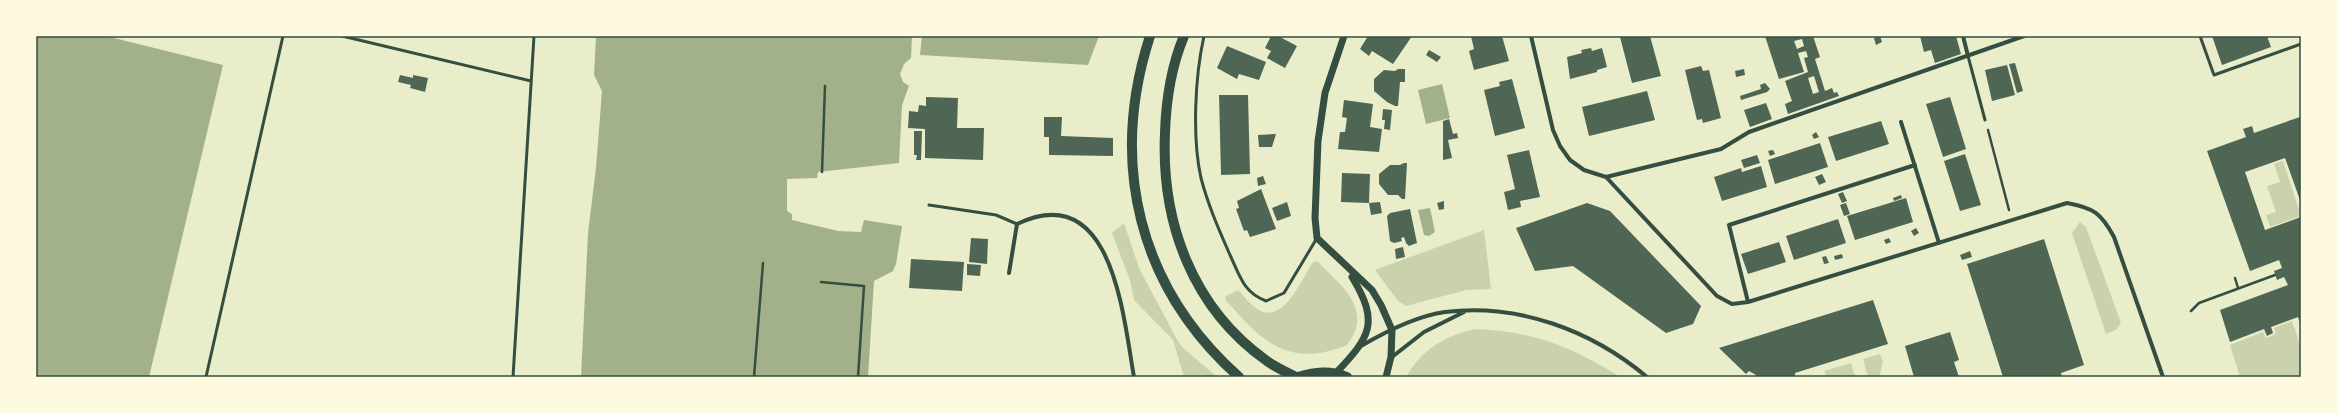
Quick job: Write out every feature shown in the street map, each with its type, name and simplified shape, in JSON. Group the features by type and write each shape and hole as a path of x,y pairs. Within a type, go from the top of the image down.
{"main road":[{"path":"1150,36 1140,68 1134,112 1131,157 1136,204 1158,271 1171,297 1216,357 1238,377"},
{"path":"1184,36 1171,77 1166,115 1164,153 1168,198 1174,230 1197,284 1212,308 1240,337 1267,361 1297,377 1316,372 1336,373 1347,377"}],"street":[{"path":"1344,36 1325,93 1318,141 1315,218 1317,238 1348,270 1372,290 1381,305 1392,330 1391,357 1386,377"},
{"path":"1531,36 1553,130 1560,146 1570,160 1584,170 1606,177 1717,296 1732,304 1748,302 2066,203 2086,206 2105,220 2114,237 2163,377"},
{"path":"1963,36 1968,56"},
{"path":"1606,177 1721,149 1749,132 2024,36"},
{"path":"1901,122 1939,243"},
{"path":"1748,302 1729,226 1915,165"},
{"path":"1009,273 1017,224 1034,216 1052,215 1071,218 1089,230 1103,252 1116,280 1134,377"},
{"path":"1348,270 1364,296 1367,308 1369,325 1361,346"},
{"path":"1391,357 1424,332 1466,311"},
{"path":"1336,373 1361,346 1392,330 1422,318 1444,312 1466,311 1505,312 1538,319 1574,331 1605,347 1647,377"}],"lane":[{"path":"206,377 283,36"},
{"path":"342,36 531,81"},
{"path":"513,377 534,36"},
{"path":"1204,36 1198,73 1196,104 1201,177 1214,219 1244,285 1253,296 1266,301 1284,293 1317,238"},
{"path":"2200,36 2214,75 2301,44"},
{"path":"1968,56 1985,120"},
{"path":"929,205 996,215 1017,224"}],"path":[{"path":"822,172 825,86"},
{"path":"1985,120 2012,220"},
{"path":"755,377 763,263"},
{"path":"2191,311 2199,303 2275,275"},
{"path":"2235,278 2238,288"},
{"path":"821,282 864,286 858,377"}],"shaded area":[{"path":"36,36 106,36 223,65 149,377 36,377"},
{"path":"596,36 912,36 911,58 904,64 900,74 903,82 909,86 902,105 899,163 818,172 817,178 787,179 787,211 792,214 792,220 838,231 861,232 864,220 902,226 896,264 893,271 874,281 868,377 581,377 588,233 596,168 602,91 594,75"},
{"path":"922,36 1099,36 1088,65 920,55"},
{"path":"1442,84 1450,118 1426,124 1418,90"},
{"path":"2283,161 2301,216 2270,227 2266,215 2276,212 2267,186 2280,182 2274,164"},
{"path":"1430,208 1435,232 1429,236 1424,235 1418,210"},
{"path":"2080,222 2086,227 2121,323 2116,330 2106,334 2072,233"},
{"path":"1124,223 1139,268 1175,336 1182,347 1217,377 1184,377 1173,340 1134,300 1130,280 1112,233"},
{"path":"1484,230 1491,289 1466,290 1406,306 1398,301 1375,270"},
{"path":"1317,261 1344,289 1351,298 1356,309 1357,320 1355,332 1347,345 1326,352 1308,354 1292,352 1277,347 1251,327 1225,299 1226,296 1238,290 1261,311 1269,313 1277,310 1285,305 1292,297 1312,263"},
{"path":"2292,321 2301,347 2301,377 2240,377 2230,345 2263,332 2266,338 2276,334 2274,328"},
{"path":"1475,329 1515,333 1550,342 1585,357 1620,377 1406,377 1419,359 1435,346 1453,336"},
{"path":"1880,354 1883,362 1879,377 1868,377 1863,359"},
{"path":"1851,363 1855,377 1827,377 1824,371"}],"building":[{"path":"1271,36 1278,36 1297,46 1285,68 1267,58 1271,51 1265,48"},
{"path":"1368,36 1412,36 1393,64 1372,51 1369,56 1360,49"},
{"path":"1471,36 1502,36 1509,61 1474,70 1469,51 1474,49"},
{"path":"1650,36 1661,76 1632,83 1620,37"},
{"path":"1765,36 1813,36 1820,57 1815,59 1825,91 1832,88 1834,93 1837,92 1839,96 1788,114 1785,104 1792,101 1785,81 1808,72 1804,58 1808,57 1806,51 1798,53 1804,72 1779,79","holes":["1802,39 1804,46 1797,49 1794,41","1814,76 1819,92 1813,94 1808,78"]},
{"path":"1880,36 1882,42 1876,45 1874,38"},
{"path":"1920,36 1956,36 1961,54 1935,63 1931,50 1924,52"},
{"path":"2212,36 2267,36 2271,47 2222,65"},
{"path":"1227,46 1266,62 1259,80 1239,74 1237,79 1217,68"},
{"path":"1591,48 1592,51 1602,48 1607,67 1597,70 1597,72 1570,79 1567,57 1582,53 1581,50"},
{"path":"1429,50 1441,57 1437,62 1426,55"},
{"path":"2015,63 2023,91 2017,93 2009,64"},
{"path":"2007,65 2015,95 1992,101 1985,70"},
{"path":"1701,66 1703,71 1709,70 1721,118 1703,123 1702,119 1697,120 1685,70"},
{"path":"1398,69 1405,69 1405,82 1400,82 1398,106 1395,106 1387,102 1374,91 1374,79 1384,70 1395,71"},
{"path":"1744,69 1745,75 1736,77 1735,71"},
{"path":"400,75 413,78 413,75 428,78 425,92 410,88 411,85 398,82"},
{"path":"1512,79 1525,128 1495,136 1484,90 1500,86 1499,82"},
{"path":"1765,83 1770,89 1767,92 1741,100 1740,96 1761,89 1760,85"},
{"path":"1647,91 1655,120 1589,136 1582,107"},
{"path":"1219,95 1248,95 1250,174 1221,175"},
{"path":"926,97 958,98 957,128 984,128 983,160 925,158 925,129 908,128 909,111 918,112 919,105 926,106"},
{"path":"1950,97 1966,149 1943,157 1926,104"},
{"path":"1344,100 1373,104 1370,127 1382,129 1379,152 1338,149 1340,132 1345,132 1347,118 1342,117"},
{"path":"1766,103 1772,119 1750,127 1744,110"},
{"path":"1383,109 1392,110 1390,130 1384,129 1385,120 1382,120"},
{"path":"1044,117 1062,117 1061,136 1113,138 1113,156 1049,155 1049,137 1044,137"},
{"path":"2300,117 2301,203 2285,158 2245,172 2265,230 2301,217 2301,326 2298,317 2271,327 2273,333 2267,336 2264,329 2230,342 2220,310 2288,285 2284,277 2277,280 2274,271 2282,268 2279,260 2250,271 2207,151 2246,137 2243,129 2252,126 2254,133"},
{"path":"1449,119 1453,134 1457,133 1458,138 1448,140 1452,158 1443,160 1443,121"},
{"path":"1881,121 1889,144 1836,161 1828,137"},
{"path":"914,131 922,131 921,160 916,160 917,155 914,155"},
{"path":"1816,132 1819,137 1814,139 1812,135"},
{"path":"1276,134 1272,147 1259,147 1258,135"},
{"path":"1820,143 1828,167 1775,184 1768,160"},
{"path":"1529,150 1540,197 1520,201 1521,207 1508,210 1504,192 1515,189 1507,155"},
{"path":"1773,150 1775,154 1770,156 1768,151"},
{"path":"1965,154 1981,205 1960,211 1944,161"},
{"path":"1757,155 1760,163 1744,168 1741,160"},
{"path":"1407,163 1405,199 1402,199 1398,195 1388,195 1379,184 1379,174 1390,165 1400,165"},
{"path":"1761,166 1767,187 1722,201 1714,177 1741,168 1742,172"},
{"path":"1342,173 1370,174 1369,203 1341,202"},
{"path":"1822,174 1826,182 1819,185 1815,177"},
{"path":"1263,176 1266,184 1258,186 1257,178"},
{"path":"1261,189 1276,229 1250,237 1247,230 1244,231 1236,209 1239,208 1237,201"},
{"path":"1843,192 1847,201 1842,203 1838,194"},
{"path":"1901,195 1902,198 1894,201 1893,198"},
{"path":"1906,198 1913,222 1855,240 1847,216"},
{"path":"1444,201 1444,209 1439,210 1437,203"},
{"path":"1287,202 1291,216 1277,221 1272,208"},
{"path":"1380,202 1382,213 1371,215 1369,203"},
{"path":"1587,203 1610,211 1701,306 1693,324 1666,333 1573,266 1535,271 1516,228"},
{"path":"1846,203 1850,214 1844,216 1840,205"},
{"path":"1410,209 1417,243 1409,246 1404,237 1401,238 1402,241 1394,243 1390,241 1387,216 1390,213"},
{"path":"1838,219 1846,243 1794,260 1786,236"},
{"path":"1916,228 1919,233 1914,236 1911,231"},
{"path":"971,238 988,239 987,264 969,262"},
{"path":"1889,238 1891,242 1886,244 1884,240"},
{"path":"2044,239 2084,365 2061,373 2062,377 2003,377 1967,264"},
{"path":"1779,242 1786,262 1748,274 1741,254"},
{"path":"1403,247 1405,257 1396,259 1395,249"},
{"path":"1970,251 1972,257 1962,260 1960,255"},
{"path":"1842,254 1843,258 1835,260 1834,256"},
{"path":"1826,256 1829,263 1824,264 1822,257"},
{"path":"911,259 964,262 962,291 909,288"},
{"path":"967,264 981,265 980,276 967,275"},
{"path":"1873,300 1888,344 1795,373 1795,377 1755,377 1756,375 1749,371 1746,374 1719,348"},
{"path":"1950,332 1959,360 1954,362 1959,377 1914,377 1905,346"}]}
